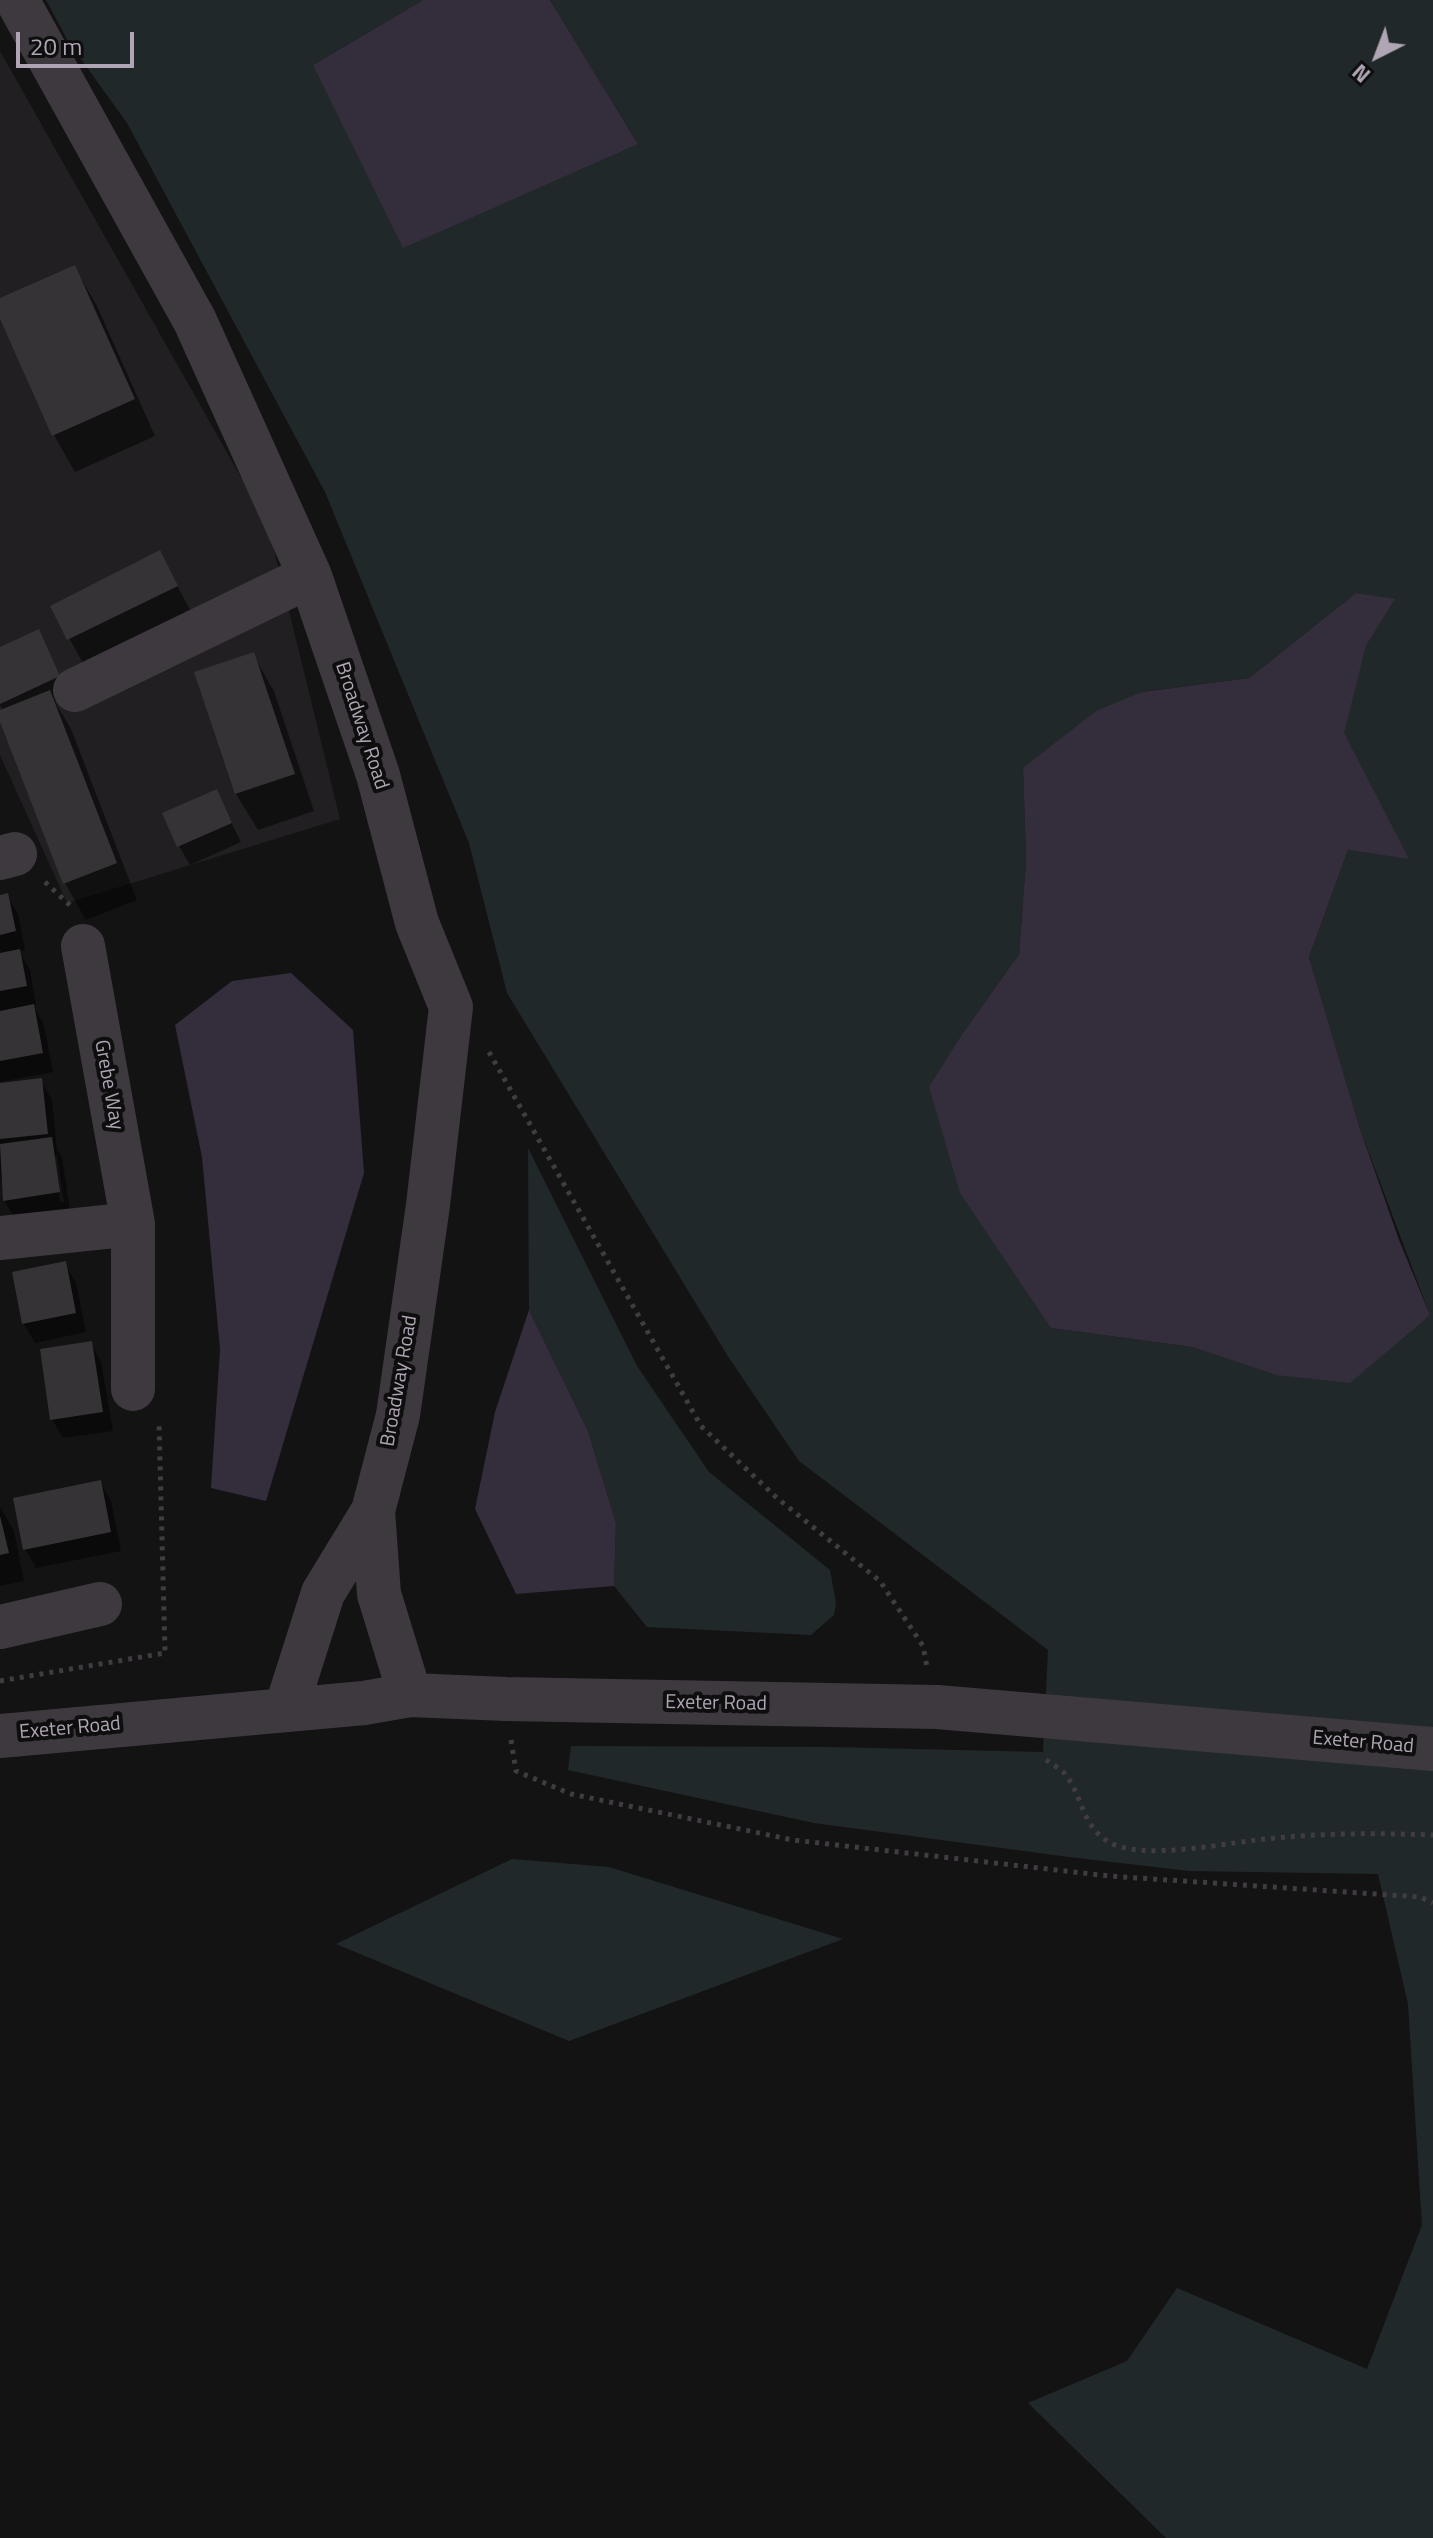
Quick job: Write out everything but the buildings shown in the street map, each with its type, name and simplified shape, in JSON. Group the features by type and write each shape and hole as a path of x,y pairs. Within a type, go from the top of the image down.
{"street":[{"name":"Broadway Road","path":"17,0 195,321 310,576 378,775 417,923 451,1007 428,1205 398,1415 373,1511 323,1593 286,1709"},
{"path":"75,690 310,576"},
{"name":"Grebe Way","path":"83,946 133,1224 133,1389"},
{"path":"0,1238 133,1224"},
{"name":"Broadway Road","path":"373,1511 379,1594 410,1695"},
{"path":"0,1627 100,1604"},
{"name":"Exeter Road","path":"0,1736 364,1703 410,1695 937,1707 1433,1749"}],"path":[{"path":"451,1007 489,1052 701,1426 777,1498 880,1581 923,1646 937,1707"},
{"path":"0,1681 165,1653"},
{"path":"506,1699 516,1771 571,1794 793,1840 1109,1876 1420,1897 1433,1903"},
{"path":"1037,1714 1041,1756 1065,1774 1085,1817 1095,1830 1107,1841 1127,1849 1158,1851 1276,1837 1387,1833 1433,1835"}],"shaded area":[{"path":"46,0 423,0 313,65 638,144 550,0 1433,0 1433,2538 1166,2538 1028,2403 1127,2361 1177,2288 1367,2369 1422,2225 1408,2004 1378,1874 1189,1871 1069,1857 814,1823 568,1770 571,1746 1043,1752 1048,1650 799,1461 729,1358 507,993 469,843 325,492 127,123 68,41","holes":["1356,593 1394,600 1366,646 1343,733 1408,858 1348,850 1309,957 1360,1129 1430,1315 1276,1375 1192,1347 1051,1328 963,1033 1019,954 1026,860 1023,768 1142,692 1249,678"]},
{"path":"423,0 550,0 638,144 403,248 313,65"},
{"path":"0,51 268,525 340,819 67,903 0,755"},
{"path":"1356,593 1395,599 1366,646 1344,733 1409,859 1348,850 1309,957 1360,1129 1399,1240 1430,1315 1350,1383 1276,1375 1192,1347 1051,1328 960,1193 929,1087 1019,954 1026,860 1023,768 1096,711 1142,692 1249,678"},
{"path":"291,973 353,1030 364,1173 266,1501 211,1488 220,1349 202,1157 175,1025 232,981"},
{"path":"528,1148 637,1366 709,1472 830,1570 836,1603 834,1615 811,1635 647,1627 614,1586 616,1523 588,1431 529,1310"},
{"path":"529,1310 588,1431 616,1523 614,1586 516,1594 475,1509 495,1412"},
{"path":"512,1859 609,1867 843,1939 569,2041 336,1944"}]}
